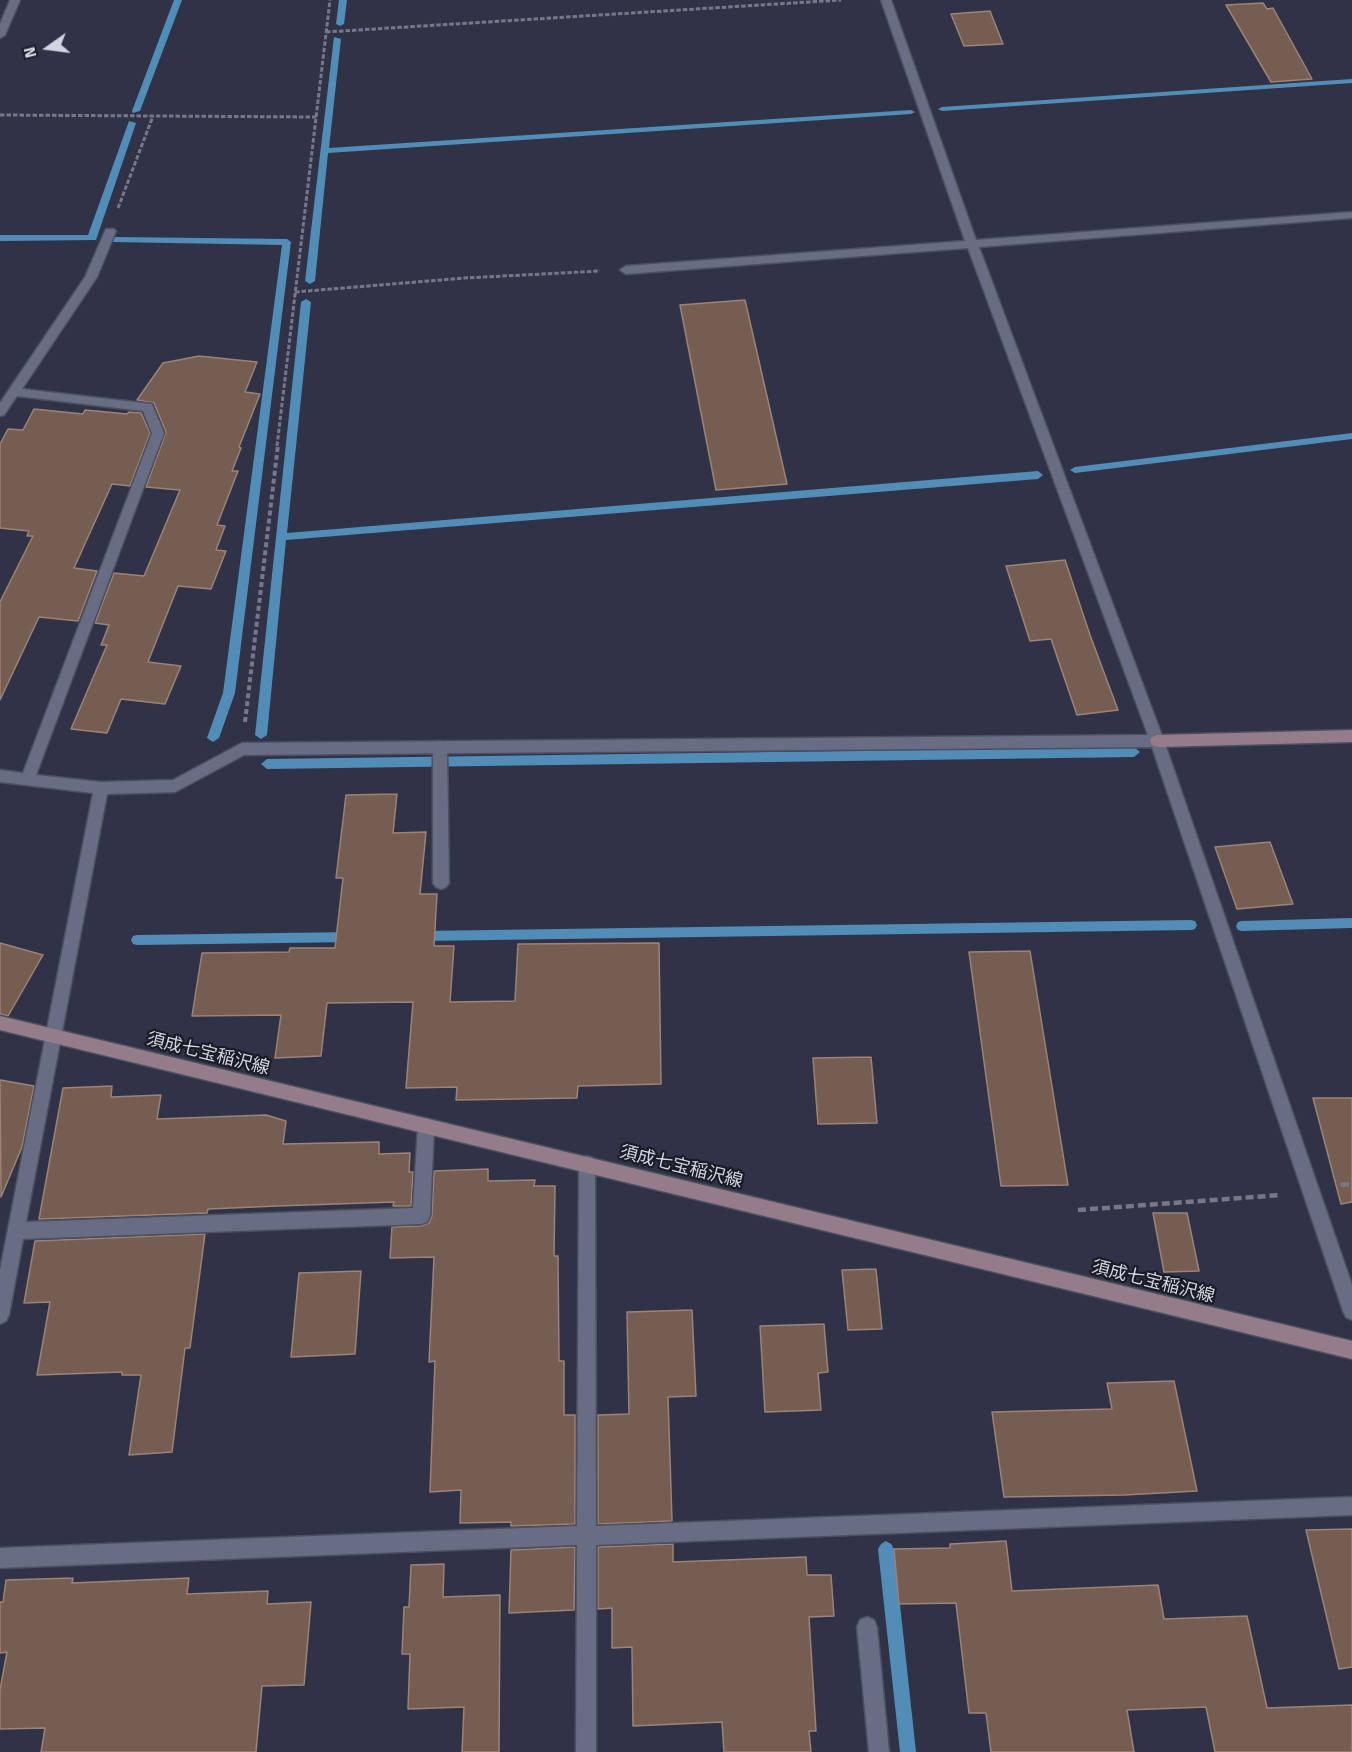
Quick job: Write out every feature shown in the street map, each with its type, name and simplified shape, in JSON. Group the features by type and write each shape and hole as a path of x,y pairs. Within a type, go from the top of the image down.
{"main road":[{"path":"1156,741 1352,736"},
{"name":"須成七宝稲沢線","path":"0,1023 1352,1350"}],"street":[{"path":"0,34 15,0"},
{"path":"886,0 972,244 1156,741 1352,1311"},
{"path":"626,270 1352,215"},
{"path":"0,412 91,277 110,231"},
{"path":"14,392 148,407 158,433 27,780"},
{"path":"0,776 101,788 175,786 242,749 440,758 1156,741"},
{"path":"440,758 441,883"},
{"path":"0,1315 101,788"},
{"path":"16,1231 421,1216 426,1126"},
{"path":"586,1752 587,1164"},
{"path":"0,1558 1352,1506"},
{"path":"867,1627 879,1752"}],"path":[{"path":"242,749 330,0"},
{"path":"326,32 841,0"},
{"path":"0,115 316,117"},
{"path":"110,231 153,116"},
{"path":"295,292 465,278 626,270"},
{"path":"1078,1210 1311,1193"}],"building":[{"path":"1263,3 1267,9 1273,8 1312,79 1271,82 1226,5"},
{"path":"990,11 1003,44 964,46 951,14"},
{"path":"745,300 787,484 716,490 680,305"},
{"path":"199,356 257,362 245,392 260,394 239,447 241,448 232,471 238,471 217,525 225,526 216,550 226,551 211,589 178,586 148,662 181,666 165,704 121,699 107,733 71,729 107,645 101,645 109,625 95,623 114,573 144,576 180,490 146,487 166,432 154,403 137,400 163,363"},
{"path":"34,409 83,414 85,410 141,413 150,433 130,486 112,484 74,568 97,571 78,621 39,617 0,700 0,602 33,536 27,536 29,531 0,528 0,444 8,429 23,430"},
{"path":"1065,560 1118,710 1077,715 1051,639 1030,641 1006,566"},
{"path":"397,794 393,833 426,832 420,894 437,894 434,946 454,946 450,1002 515,1001 518,944 659,943 661,1084 578,1086 577,1098 456,1100 457,1087 406,1088 413,1002 327,1003 321,1056 275,1058 281,1015 192,1016 202,953 289,952 290,948 335,948 343,878 336,878 346,795"},
{"path":"1270,842 1293,904 1237,909 1215,847"},
{"path":"0,943 43,955 8,1016 0,1014"},
{"path":"1030,951 1068,1185 1001,1186 969,952"},
{"path":"871,1057 877,1123 818,1124 813,1058"},
{"path":"0,1080 34,1086 22,1147 1,1197"},
{"path":"112,1086 111,1097 161,1095 157,1119 266,1115 286,1121 283,1144 379,1142 379,1154 410,1153 409,1172 413,1172 411,1206 393,1206 394,1202 277,1206 208,1209 207,1213 39,1219 63,1088"},
{"path":"1313,1098 1352,1098 1352,1202 1341,1204"},
{"path":"488,1169 488,1181 535,1180 534,1186 555,1186 554,1256 558,1256 559,1361 564,1361 564,1415 575,1415 575,1524 511,1526 511,1522 460,1523 461,1490 430,1492 435,1361 429,1362 434,1257 390,1258 392,1227 421,1226 429,1223 432,1216 434,1171"},
{"path":"1153,1213 1187,1213 1199,1271 1164,1272"},
{"path":"205,1234 190,1348 185,1348 172,1452 129,1455 141,1375 122,1375 122,1372 37,1375 50,1302 24,1303 35,1241"},
{"path":"876,1269 882,1329 848,1330 842,1270"},
{"path":"361,1271 355,1354 291,1357 299,1273"},
{"path":"692,1310 696,1396 668,1397 672,1521 598,1524 598,1415 629,1414 627,1312"},
{"path":"824,1324 828,1372 818,1373 821,1410 765,1412 760,1326"},
{"path":"1174,1381 1197,1491 1004,1497 992,1412 1112,1409 1107,1383"},
{"path":"1352,1529 1352,1667 1339,1669 1306,1530"},
{"path":"1006,1541 1012,1591 1158,1585 1164,1619 1247,1616 1267,1708 1352,1705 1352,1752 1215,1752 1206,1707 1127,1710 1134,1752 991,1752 986,1713 969,1713 956,1603 899,1604 894,1549 950,1548 950,1544"},
{"path":"673,1544 673,1562 806,1557 807,1575 831,1575 834,1616 809,1617 816,1731 809,1731 811,1752 724,1752 722,1722 633,1726 632,1647 612,1648 612,1608 598,1609 598,1547"},
{"path":"575,1547 574,1610 509,1613 511,1550"},
{"path":"444,1564 443,1597 500,1595 499,1752 462,1752 464,1707 408,1709 410,1654 402,1654 404,1607 409,1607 411,1565"},
{"path":"73,1578 72,1583 189,1578 187,1594 268,1591 267,1604 311,1602 304,1685 262,1686 256,1752 41,1752 45,1728 0,1729 0,1690 7,1652 0,1653 0,1602 3,1602 6,1580"}],"waterway":[{"path":"136,111 178,0"},
{"path":"340,24 343,0"},
{"path":"325,151 337,39"},
{"path":"942,109 1352,81"},
{"path":"325,151 911,112"},
{"path":"91,238 132,123"},
{"path":"310,281 325,151"},
{"path":"0,238 91,238"},
{"path":"116,240 287,242 229,693 213,738"},
{"path":"261,735 306,302"},
{"path":"1075,470 1352,436"},
{"path":"282,537 1038,475"},
{"path":"267,764 1134,752"},
{"path":"1242,926 1352,923"},
{"path":"420,936 1191,925"},
{"path":"137,940 352,937"},
{"path":"886,1549 908,1752"}]}
